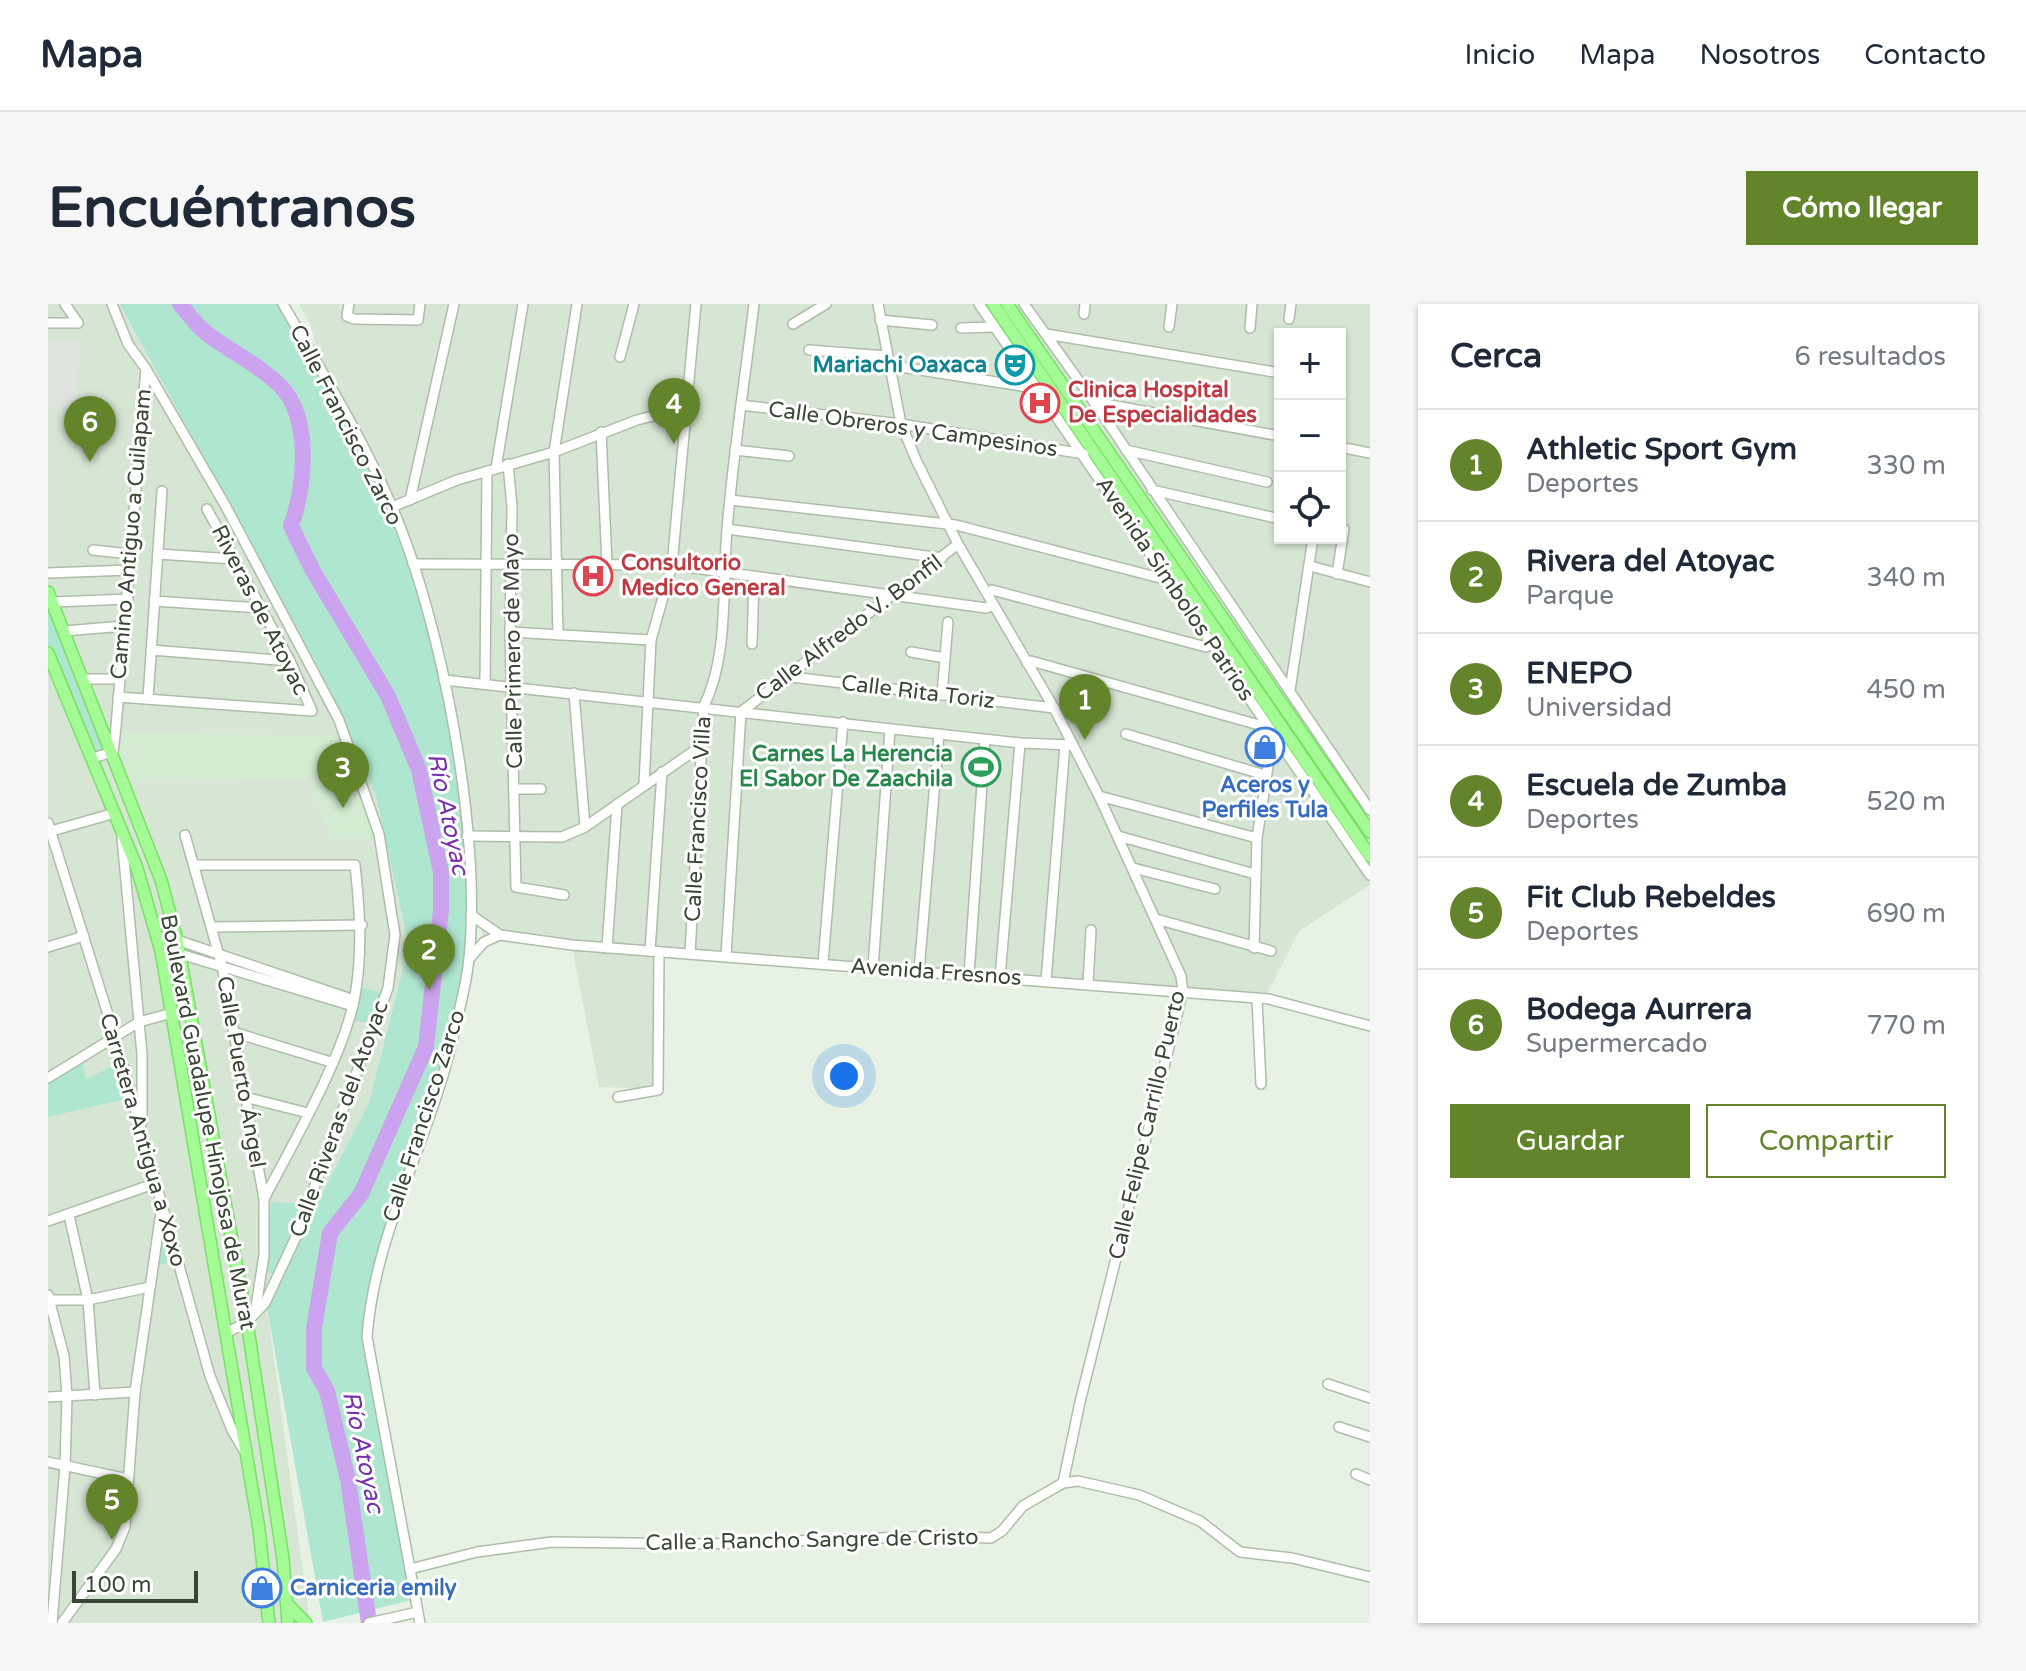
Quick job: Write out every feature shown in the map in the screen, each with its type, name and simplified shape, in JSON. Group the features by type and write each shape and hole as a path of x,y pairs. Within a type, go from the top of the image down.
{"main road":[{"name":"Avenida Símbolos Patrios","path":"993,304 1370,856"},
{"name":"Avenida Símbolos Patrios","path":"1007,304 1370,832"},
{"name":"Boulevard Guadalupe Hinojosa de Murat","path":"50,597 161,880 177,940 251,1317 283,1559 288,1623"},
{"name":"Boulevard Guadalupe Hinojosa de Murat","path":"48,653 123,833 149,907 172,1013 259,1529 269,1623"},
{"path":"286,1604 306,1623"}],"street":[{"path":"48,323 78,323 65,304"},
{"name":"Camino Antiguo a Cuilapam","path":"112,304 128,344 146,369 113,752"},
{"name":"Calle Francisco Zarco","path":"283,304 392,507 413,564 444,680 467,836 471,915 469,959 455,1033 370,1294 367,1337 374,1391 419,1618"},
{"path":"349,304 347,316 418,320 420,304"},
{"path":"410,500 454,304"},
{"path":"485,683 486,563 492,469 523,304"},
{"path":"558,635 554,452 577,304"},
{"path":"620,357 634,304"},
{"path":"644,785 651,640 672,565 684,408 696,304"},
{"name":"Calle Francisco Villa","path":"690,953 704,706 713,687 735,450 754,304"},
{"path":"793,324 826,304"},
{"name":"Calle Felipe Carrillo Puerto","path":"878,304 901,424 958,544 1054,708 1068,745 1099,796 1181,976 1183,991 1080,1402 1063,1483"},
{"name":"Avenida Símbolos Patrios","path":"979,304 1370,875"},
{"name":"Avenida Símbolos Patrios","path":"1024,304 1370,809"},
{"path":"1169,327 1172,304"},
{"path":"1250,328 1252,304"},
{"path":"1289,319 1291,304"},
{"path":"880,320 932,325"},
{"path":"961,328 993,327"},
{"path":"1046,334 1274,372"},
{"path":"809,350 887,360 1028,387 1032,384"},
{"name":"Calle Riveras del Atoyac","path":"146,369 225,505 339,720 379,834 395,935 388,988 295,1239 265,1303 251,1317"},
{"path":"1094,402 1274,435"},
{"name":"Calle Obreros y Campesinos","path":"741,405 901,424 1084,454"},
{"path":"392,507 492,469 554,452 601,432 684,408"},
{"path":"601,432 607,564"},
{"path":"1346,448 1370,453"},
{"path":"735,450 789,456"},
{"path":"1126,450 1267,482"},
{"name":"Calle Primero de Mayo","path":"508,464 512,507 510,632 514,839 518,890 564,895"},
{"path":"1152,490 1274,518"},
{"path":"118,697 148,699 162,491"},
{"path":"730,500 949,527 956,525 1160,578 1164,576"},
{"name":"Riveras de Atoyac","path":"148,699 312,711 290,661 207,509"},
{"path":"727,529 942,558"},
{"name":"Calle Alfredo V. Bonfil","path":"741,712 783,676 895,595 958,544"},
{"path":"1290,690 1312,544"},
{"path":"1337,574 1342,544"},
{"path":"93,550 130,554"},
{"path":"158,554 234,559"},
{"path":"413,564 672,565 986,608 993,605"},
{"path":"1310,566 1370,582"},
{"path":"48,573 130,570"},
{"path":"752,644 754,578"},
{"path":"987,593 992,590 1206,647 1210,645"},
{"path":"50,597 128,599"},
{"path":"154,601 261,608"},
{"path":"942,695 948,622"},
{"path":"64,631 124,626"},
{"path":"510,632 651,640"},
{"path":"151,650 290,661"},
{"path":"911,652 945,658"},
{"path":"1027,663 1031,661 1259,725 1264,722"},
{"name":"Calle Rita Toriz","path":"783,676 1054,708"},
{"path":"83,679 118,679"},
{"path":"444,680 704,706 985,740 1068,745 1046,981"},
{"path":"574,693 585,827"},
{"path":"726,956 741,712"},
{"path":"823,963 843,722"},
{"path":"873,968 890,729"},
{"path":"919,971 939,734"},
{"path":"1126,734 1265,775"},
{"path":"1254,948 1257,838 1273,734"},
{"path":"969,975 985,740"},
{"path":"1000,977 1020,743"},
{"path":"467,836 514,839 562,837 585,827 701,746"},
{"path":"92,758 113,752"},
{"path":"618,1097 658,1090 654,952 662,772"},
{"path":"515,789 541,789"},
{"path":"1099,796 1257,838"},
{"path":"607,948 617,805"},
{"path":"49,829 115,813"},
{"name":"Carretera Antigua a Xoxo","path":"49,829 115,1037 210,1376 232,1430 246,1453"},
{"path":"123,833 139,1022 143,1134"},
{"name":"Calle Puerto Ángel","path":"185,835 222,966 264,1199 264,1255 251,1317"},
{"path":"1118,836 1255,874"},
{"path":"195,865 355,865 362,925 353,1003 308,1113 264,1199"},
{"path":"1133,868 1215,889"},
{"name":"Avenida Fresnos","path":"471,915 500,935 654,952 1183,991 1257,999 1370,1026"},
{"path":"1156,919 1271,951"},
{"path":"212,927 362,925"},
{"path":"1088,984 1091,930"},
{"path":"469,959 484,942 500,935"},
{"path":"48,947 84,936"},
{"path":"177,940 353,1003"},
{"path":"180,954 353,1003"},
{"path":"1257,999 1261,1084"},
{"path":"48,1062 50,1077 139,1022 172,1013"},
{"path":"233,1032 331,1062"},
{"path":"245,1097 308,1113"},
{"path":"48,1221 156,1183"},
{"path":"62,1623 116,1549 125,1527 135,1392 162,1209"},
{"path":"69,1215 88,1300 95,1395"},
{"path":"52,1623 53,1554 65,1466 67,1396 64,1356 48,1298 88,1300 150,1287"},
{"path":"226,1333 251,1317"},
{"path":"1328,1384 1370,1398"},
{"path":"48,1397 135,1392"},
{"path":"1339,1427 1370,1437"},
{"path":"48,1462 128,1479"},
{"path":"1356,1474 1370,1480"},
{"path":"1063,1483 1078,1481 1139,1495 1200,1521 1240,1552 1292,1558 1370,1577"},
{"name":"Calle a Rancho Sangre de Cristo","path":"410,1569 477,1552 552,1542 707,1544 938,1536 991,1538 1002,1531 1023,1506 1063,1483"},
{"path":"369,1623 419,1618"}],"shaded area":[{"path":"48,304 147,304 392,803 413,941 380,1100 266,1300 310,1623 48,1623"},
{"path":"120,304 283,304 392,507 444,680 459,768 471,915 455,1033 382,1251 367,1337 411,1600 323,1622 266,1302 369,1103 409,946 376,795 333,695"},
{"path":"299,304 1370,304 1370,885 1299,931 1267,994 662,950 656,1089 599,1087 572,946 483,936 310,324"},
{"path":"48,339 80,341 74,410 48,409"},
{"path":"48,605 106,750 94,755 48,647"},
{"path":"124,732 341,736 376,838 331,838 309,779 131,778 120,754"},
{"path":"360,987 383,993 373,1025 351,1019"},
{"path":"82,1061 86,1079 119,1063 130,1098 48,1117 48,1083"},
{"path":"162,1201 181,1263 151,1265"},
{"path":"271,1202 298,1203 295,1239 277,1274 266,1272"}],"waterway":[{"name":"Río Atoyac","path":"180,304 205,332 273,379 289,397 296,411 303,461 291,526 313,571 388,696 419,770 441,872 441,910 426,1047 361,1194 330,1233 314,1328 314,1368 327,1391 348,1480 369,1623"}],"place":[{"name":"Mariachi Oaxaca","path":"1015,365"},
{"name":"Clinica Hospital De Especialidades","path":"1040,403"},
{"name":"Escuela de Zumba","path":"674,444"},
{"name":"Bodega Aurrera","path":"90,462"},
{"name":"Consultorio Medico General","path":"593,576"},
{"name":"Athletic Sport Gym","path":"1085,740"},
{"name":"Aceros y Perfiles Tula","path":"1265,747"},
{"name":"Carnes La Herencia El Sabor De Zaachila","path":"981,767"},
{"name":"ENEPO","path":"343,808"},
{"name":"Rivera del Atoyac","path":"429,990"},
{"name":"Fit Club Rebeldes","path":"112,1540"},
{"name":"Carniceria emily","path":"262,1588"}]}
